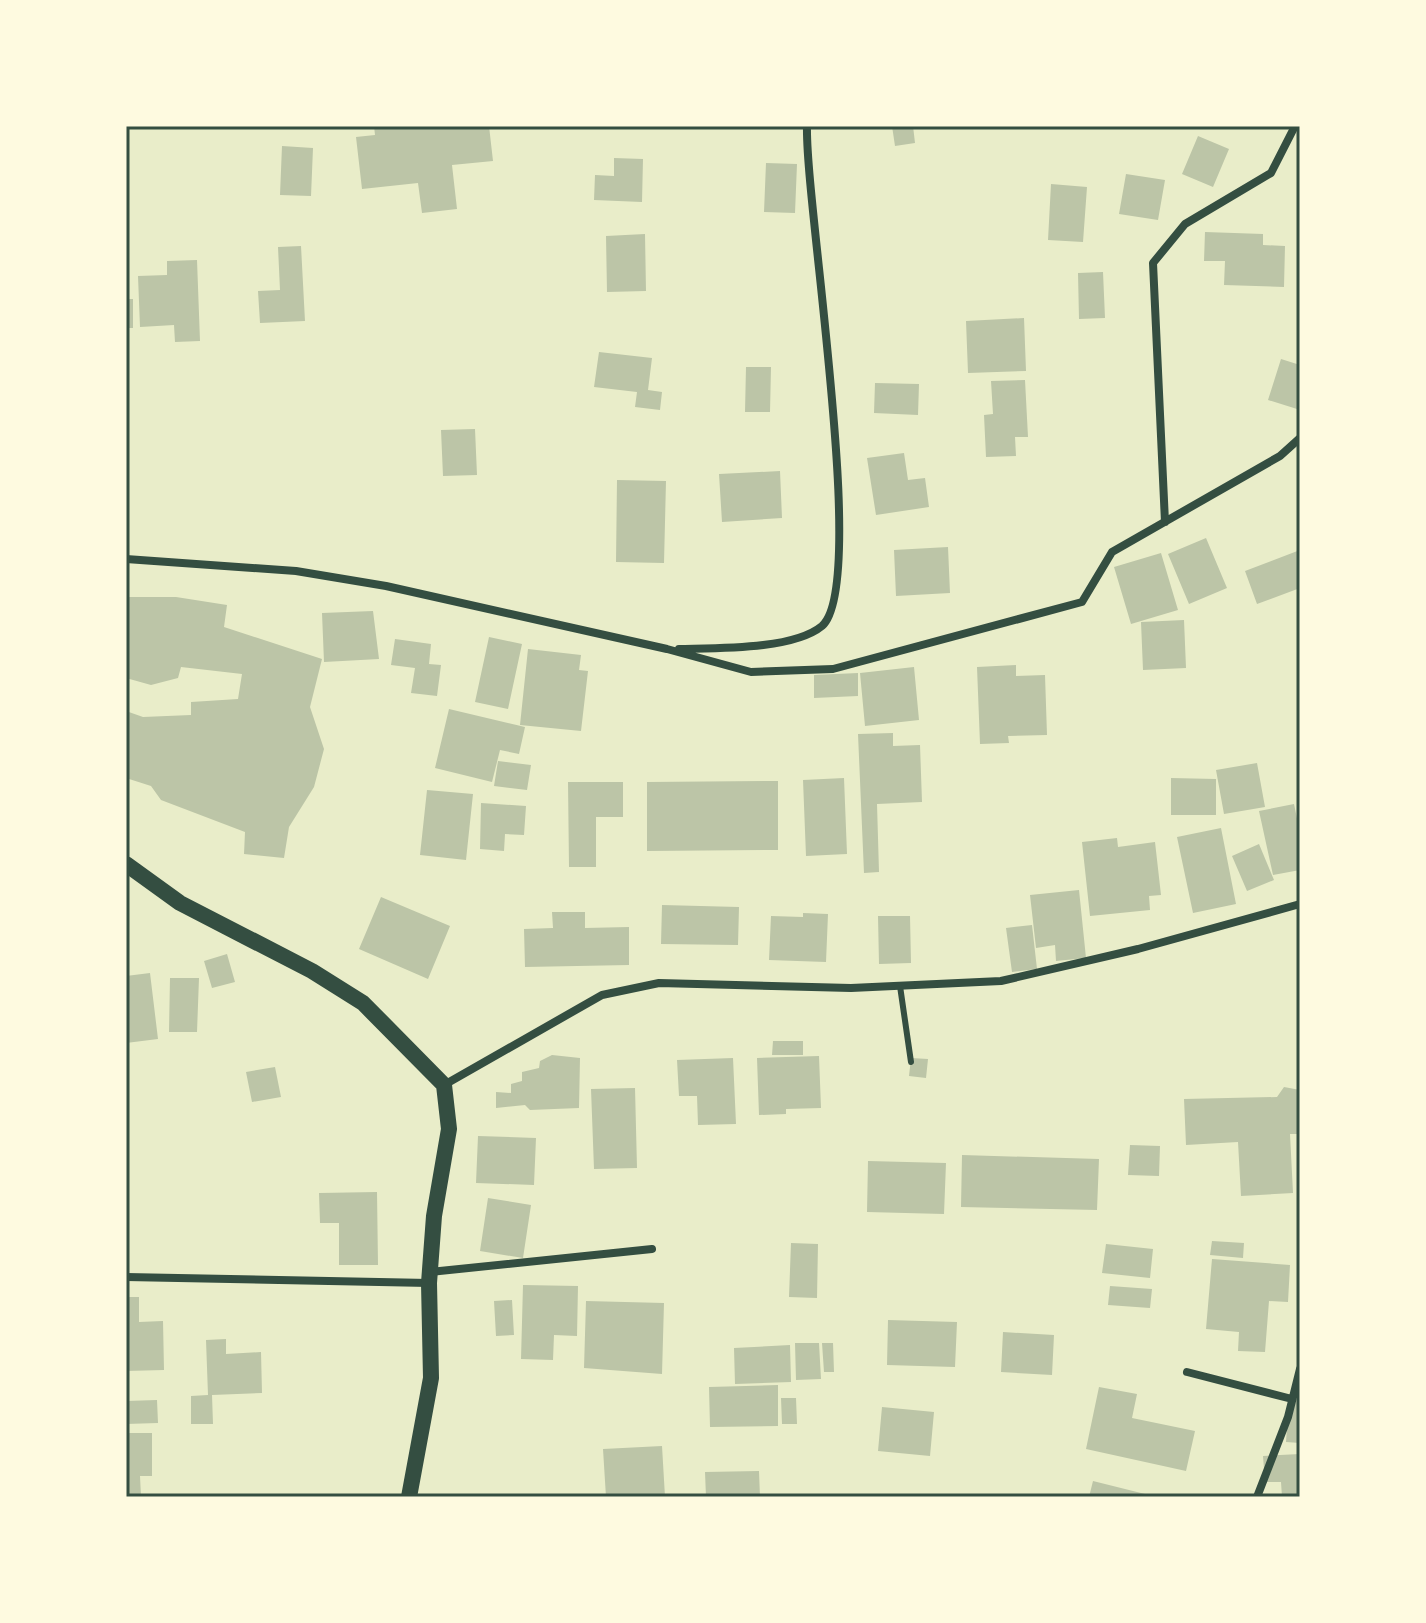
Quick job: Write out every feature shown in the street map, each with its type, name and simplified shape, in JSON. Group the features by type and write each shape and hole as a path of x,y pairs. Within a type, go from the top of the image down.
{"main road":[{"path":"126,864 180,903 312,971 363,1003 444,1085 449,1129 434,1216 429,1278 431,1378 409,1497"}],"street":[{"path":"667,649 729,648 789,639 821,627 835,602 838,499 834,430 807,126"},
{"path":"1165,522 1153,263 1185,224 1271,173 1295,126"},
{"path":"126,559 296,571 386,586 667,649 751,672 833,669 1082,602 1112,552 1280,456 1300,438"},
{"path":"444,1085 602,995 659,983 900,986 1001,981 1138,949 1300,904"},
{"path":"126,1277 429,1278 652,1249"},
{"path":"1257,1497 1300,1369"},
{"path":"1187,1372 1292,1399"}],"lane":[{"path":"900,986 911,1062"}],"building":[{"path":"374,126 489,126 493,161 452,165 457,209 422,213 418,183 362,189 356,137 375,135"},
{"path":"892,126 913,126 915,143 895,146"},
{"path":"1198,136 1229,149 1213,187 1182,174"},
{"path":"282,146 313,148 311,196 280,195"},
{"path":"614,158 643,159 642,202 594,200 595,175 614,176"},
{"path":"766,163 797,164 795,213 764,212"},
{"path":"1126,174 1165,180 1158,220 1119,214"},
{"path":"1051,184 1087,187 1083,242 1048,240"},
{"path":"1205,232 1263,234 1263,245 1285,246 1284,287 1224,285 1225,261 1204,261"},
{"path":"645,234 646,291 607,292 606,236"},
{"path":"301,246 305,321 260,323 258,291 280,290 278,247"},
{"path":"197,260 200,341 175,342 174,325 140,327 138,276 167,275 167,261"},
{"path":"1103,272 1105,318 1079,319 1078,273"},
{"path":"126,299 133,299 133,328 126,328"},
{"path":"1024,318 1026,371 968,373 966,321"},
{"path":"599,352 652,358 648,390 662,392 660,410 635,407 637,392 594,387"},
{"path":"1281,359 1300,365 1297,409 1268,400"},
{"path":"746,367 771,367 770,412 745,412"},
{"path":"1025,380 1028,437 1015,437 1016,456 986,457 984,415 993,414 991,381"},
{"path":"875,383 919,384 918,415 874,413"},
{"path":"475,429 477,475 443,476 441,430"},
{"path":"904,453 908,480 925,478 929,507 876,515 867,458"},
{"path":"780,471 782,518 722,522 719,474"},
{"path":"617,480 666,481 664,563 616,562"},
{"path":"1206,538 1227,588 1189,604 1168,554"},
{"path":"948,547 950,593 896,596 894,550"},
{"path":"1300,550 1300,588 1257,604 1245,571"},
{"path":"1161,553 1178,610 1131,624 1114,567"},
{"path":"126,597 176,597 227,605 224,627 322,659 310,707 324,749 314,787 289,827 284,858 244,854 245,832 161,800 151,786 126,778 126,711 143,717 191,715 191,702 238,699 242,674 181,667 178,678 151,685 126,678"},
{"path":"373,611 379,659 324,662 322,613"},
{"path":"1184,620 1186,668 1143,670 1141,622"},
{"path":"489,637 522,644 508,709 475,702"},
{"path":"395,639 431,644 429,664 441,665 437,696 411,693 415,668 391,665"},
{"path":"528,649 581,655 579,670 588,671 581,731 520,725"},
{"path":"1016,665 1016,676 1045,675 1047,735 1008,736 1009,743 980,744 977,667"},
{"path":"914,667 919,720 865,726 860,673"},
{"path":"858,673 858,696 814,698 814,675"},
{"path":"449,709 525,727 519,754 500,750 492,782 435,768"},
{"path":"893,733 893,746 920,745 922,802 877,804 879,872 864,873 858,734"},
{"path":"498,761 531,765 527,790 494,786"},
{"path":"1257,763 1265,807 1224,814 1216,770"},
{"path":"844,778 847,854 806,856 803,780"},
{"path":"1171,778 1216,779 1216,815 1171,815"},
{"path":"778,781 778,850 647,851 647,782"},
{"path":"568,782 623,782 623,817 596,817 596,867 569,867"},
{"path":"427,790 473,794 466,860 420,855"},
{"path":"481,803 526,806 524,835 505,834 504,851 480,849"},
{"path":"1294,804 1300,833 1300,870 1273,875 1259,811"},
{"path":"1221,828 1236,904 1193,913 1177,837"},
{"path":"1117,838 1118,847 1155,842 1161,895 1149,896 1150,910 1090,916 1082,842"},
{"path":"1259,844 1274,880 1247,891 1232,856"},
{"path":"1079,890 1086,958 1056,961 1055,945 1036,948 1030,895"},
{"path":"381,897 450,926 428,979 359,949"},
{"path":"662,905 739,907 738,945 661,944"},
{"path":"552,912 585,912 585,928 629,927 629,965 525,967 524,929 553,928"},
{"path":"803,913 828,914 826,962 769,960 771,916 803,917"},
{"path":"878,916 910,916 911,963 879,964"},
{"path":"1032,925 1037,969 1012,972 1006,928"},
{"path":"227,954 235,982 212,988 204,961"},
{"path":"150,973 158,1039 126,1043 126,976"},
{"path":"170,978 199,978 197,1032 169,1032"},
{"path":"773,1041 803,1041 803,1055 772,1055"},
{"path":"552,1055 580,1058 579,1108 530,1110 525,1105 496,1108 496,1092 511,1093 511,1084 522,1081 522,1072 539,1068 540,1061"},
{"path":"819,1056 821,1108 786,1109 786,1114 759,1115 757,1058"},
{"path":"733,1058 736,1124 698,1125 697,1096 679,1096 677,1060"},
{"path":"911,1058 928,1059 926,1078 909,1076"},
{"path":"275,1067 281,1097 252,1102 246,1072"},
{"path":"1284,1087 1300,1090 1300,1134 1290,1134 1293,1193 1241,1196 1238,1142 1186,1145 1184,1099 1277,1097"},
{"path":"635,1088 637,1168 594,1169 591,1089"},
{"path":"478,1136 536,1138 534,1185 476,1183"},
{"path":"1130,1145 1160,1146 1159,1176 1128,1175"},
{"path":"962,1155 1099,1159 1097,1210 961,1207"},
{"path":"868,1161 946,1163 944,1214 867,1212"},
{"path":"377,1192 378,1265 339,1265 339,1223 320,1223 319,1193"},
{"path":"488,1198 531,1205 523,1258 480,1251"},
{"path":"1212,1241 1244,1243 1243,1258 1210,1255"},
{"path":"791,1243 818,1244 817,1298 789,1297"},
{"path":"1106,1244 1153,1249 1150,1278 1102,1273"},
{"path":"1212,1259 1290,1265 1288,1302 1269,1301 1265,1352 1238,1351 1239,1332 1206,1329"},
{"path":"523,1285 578,1286 577,1336 554,1335 553,1360 521,1359"},
{"path":"1110,1286 1152,1289 1150,1308 1108,1305"},
{"path":"126,1297 139,1297 139,1322 163,1321 164,1370 126,1371"},
{"path":"512,1300 514,1335 496,1336 494,1301"},
{"path":"586,1301 664,1303 662,1374 584,1368"},
{"path":"888,1320 957,1322 955,1367 887,1365"},
{"path":"1003,1332 1054,1335 1052,1375 1001,1372"},
{"path":"226,1339 226,1354 261,1352 262,1393 212,1395 213,1424 191,1424 191,1396 208,1395 206,1340"},
{"path":"795,1343 819,1343 821,1379 796,1380"},
{"path":"822,1343 833,1343 834,1372 824,1372"},
{"path":"790,1345 791,1382 735,1384 734,1348"},
{"path":"778,1385 778,1426 710,1427 709,1387"},
{"path":"1099,1387 1137,1394 1132,1418 1195,1431 1186,1471 1086,1449"},
{"path":"781,1398 796,1398 797,1424 782,1424"},
{"path":"1289,1398 1300,1399 1300,1443 1286,1442"},
{"path":"157,1400 158,1423 126,1424 126,1401"},
{"path":"882,1407 934,1412 930,1456 878,1451"},
{"path":"126,1433 152,1433 152,1476 140,1476 141,1497 126,1497"},
{"path":"662,1446 665,1497 606,1497 603,1449"},
{"path":"1300,1454 1300,1497 1282,1497 1281,1482 1265,1482 1263,1456"},
{"path":"759,1471 760,1497 706,1497 705,1472"},
{"path":"1093,1481 1145,1494 1145,1497 1089,1497"}]}
